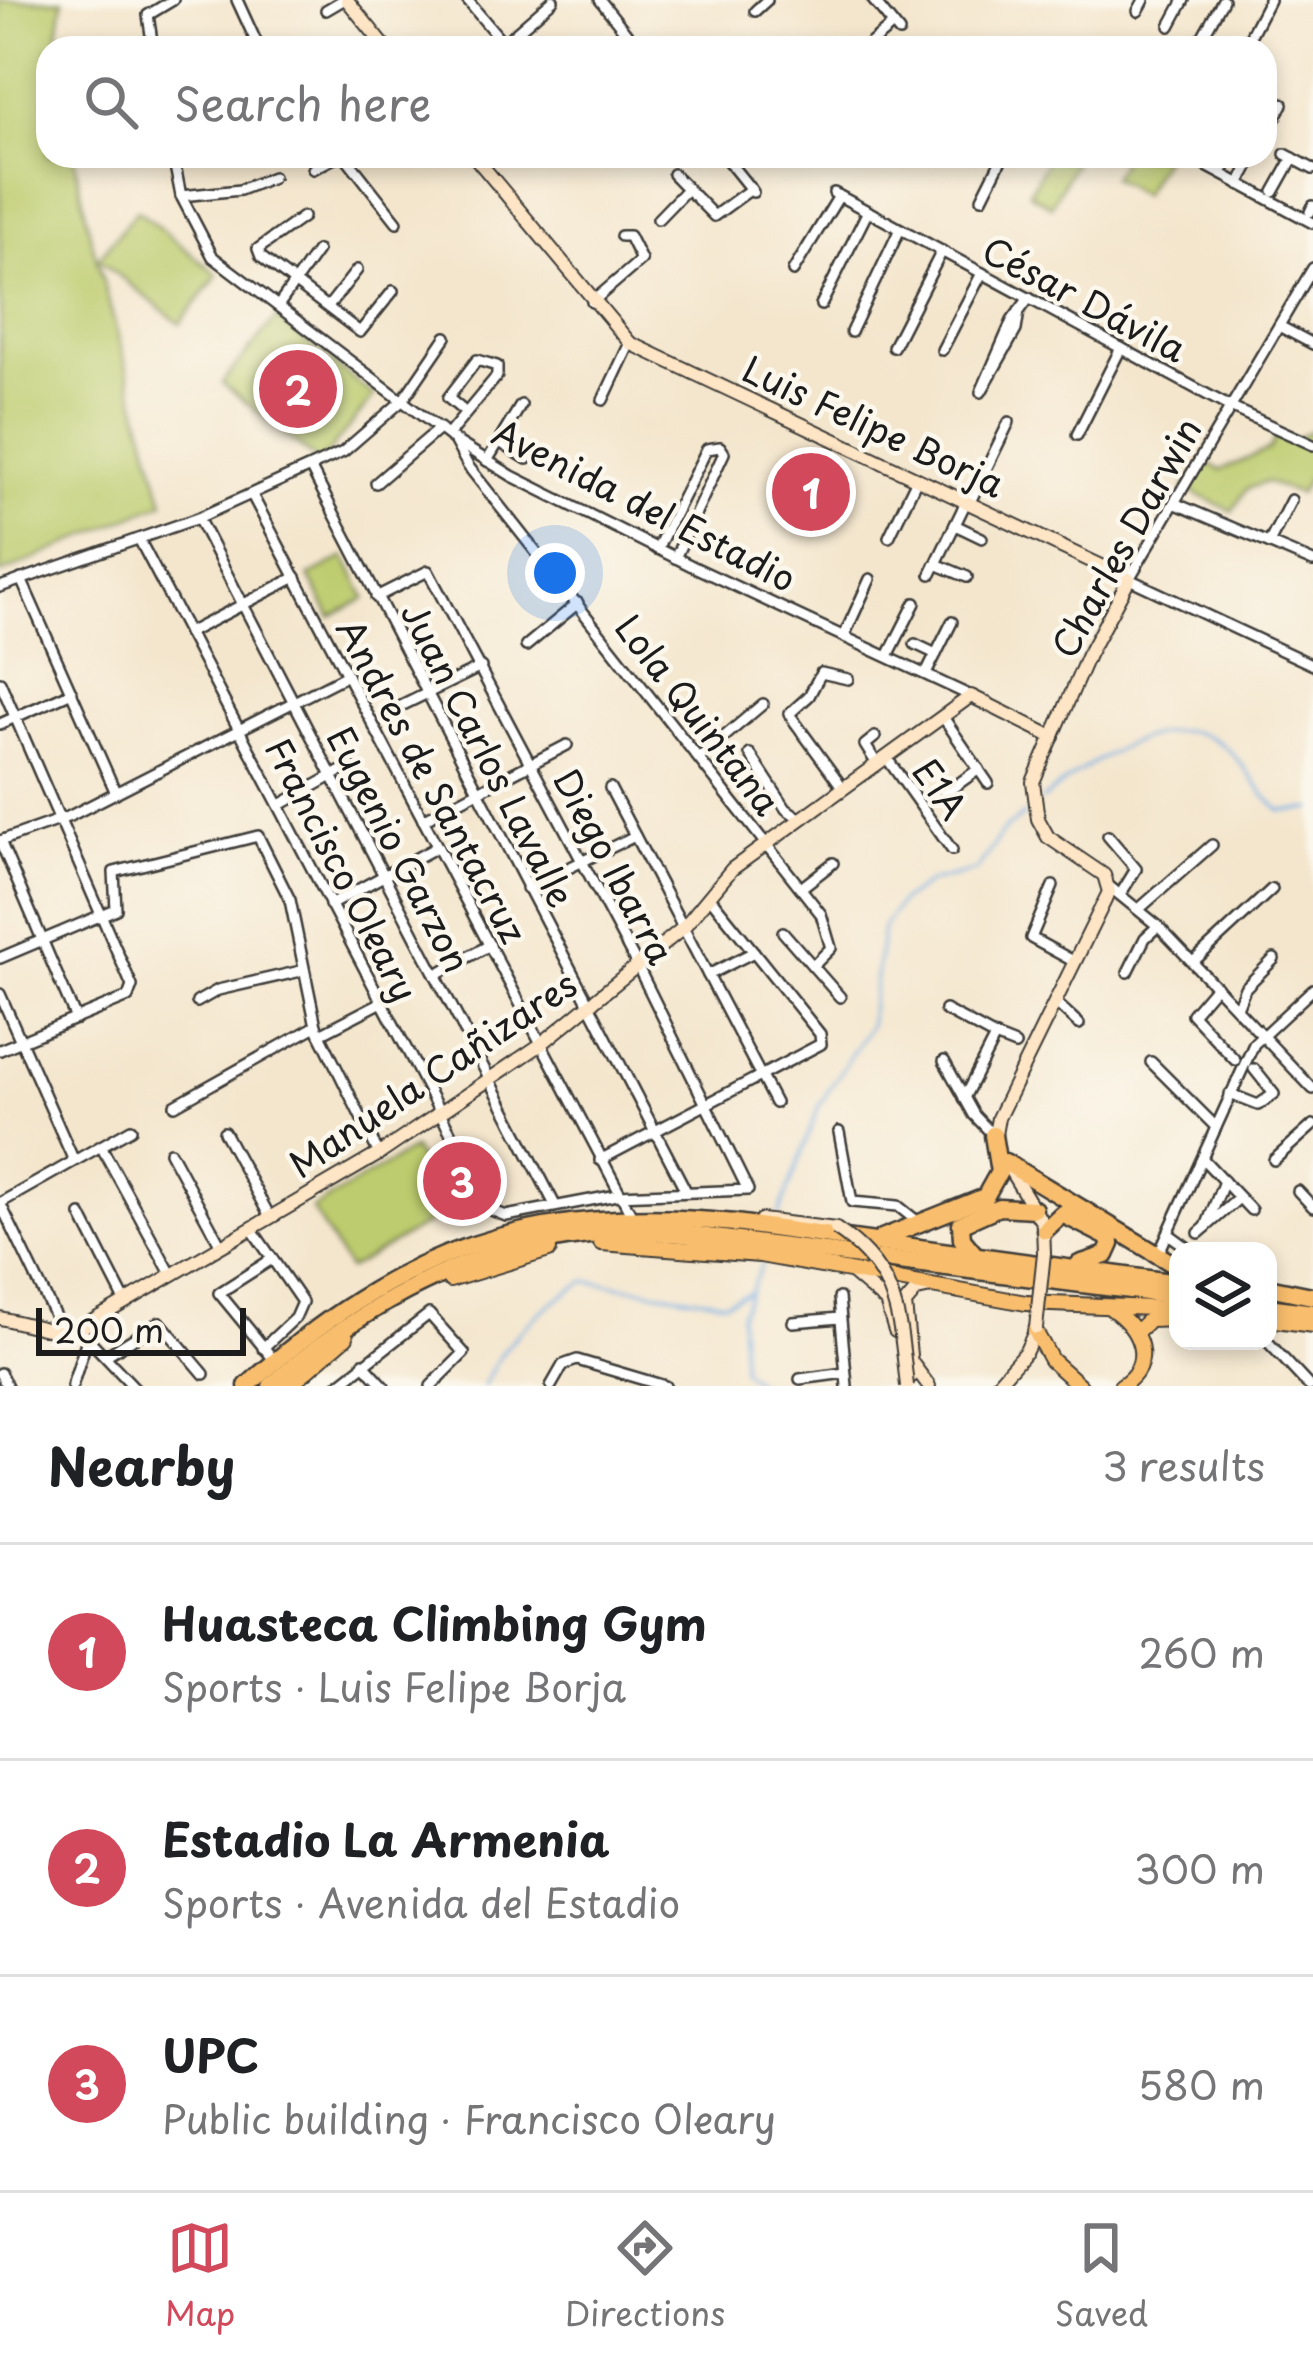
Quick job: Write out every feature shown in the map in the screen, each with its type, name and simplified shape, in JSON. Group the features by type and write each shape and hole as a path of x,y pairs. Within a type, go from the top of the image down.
{"highway":[{"path":"864,1242 921,1226 980,1201 994,1187 998,1172 993,1135"},
{"path":"1005,1162 1169,1263"},
{"path":"976,1256 962,1239 963,1222 999,1207 1034,1209"},
{"path":"247,1386 276,1348 386,1280 449,1252 538,1226 632,1216 698,1219 771,1245 864,1242 976,1256 1092,1263 1106,1255 1111,1244 1071,1216 1057,1216 1045,1230"},
{"path":"272,1386 371,1306 492,1253 567,1236 642,1231 1169,1295"},
{"path":"1047,1260 1169,1280"},
{"path":"1277,1290 1313,1296"},
{"path":"1277,1308 1313,1313"}],"main road":[{"path":"289,1386 386,1310 462,1275 539,1252 616,1241 771,1245 1026,1303 1169,1309"},
{"path":"1112,1309 1136,1332 1141,1364 1121,1386"},
{"path":"1136,1332 1149,1320 1169,1319"},
{"path":"1277,1320 1313,1324"},
{"path":"1035,1330 1058,1368 1080,1386"}],"street":[{"path":"151,36 151,11 173,0"},
{"path":"237,0 254,36"},
{"path":"326,10 345,0 376,36"},
{"path":"467,0 495,36"},
{"path":"514,36 553,0"},
{"path":"600,0 628,36"},
{"path":"755,11 767,0"},
{"path":"873,0 896,29 885,36"},
{"path":"1170,26 1184,0"},
{"path":"1202,36 1222,0"},
{"path":"1250,36 1269,0"},
{"path":"1274,192 1289,156 1313,169"},
{"name":"Avenida del Estadio","path":"175,168 181,196 208,253 487,461 675,558 1053,736"},
{"path":"352,168 398,221"},
{"name":"Luis Felipe Borja","path":"484,168 630,343 1313,665"},
{"path":"673,174 714,216 752,191 734,168"},
{"path":"982,198 997,168"},
{"path":"1210,168 1312,214"},
{"path":"1239,184 1248,168"},
{"path":"181,196 240,190 273,177"},
{"path":"658,219 687,189"},
{"name":"César Dávila","path":"793,271 837,195 1232,408 1313,445"},
{"path":"821,305 868,211"},
{"path":"303,217 258,249 295,282 365,332 393,291"},
{"path":"851,332 900,229"},
{"path":"592,302 640,260 629,236 621,236"},
{"path":"278,306 317,251"},
{"path":"893,347 942,251"},
{"name":"Charles Darwin","path":"1313,268 1129,579 1034,782 1038,819 1055,844 1104,875 1115,891 1158,926 1313,1089"},
{"path":"328,307 357,270"},
{"path":"942,350 982,273"},
{"path":"1019,311 1019,324 980,392 978,387 1019,311 1030,298"},
{"path":"1279,326 1313,344"},
{"path":"0,587 198,518 311,470 343,452 403,400 446,337"},
{"path":"603,400 630,343"},
{"path":"1077,436 1121,349"},
{"path":"376,483 447,434 466,413 497,376 497,366 489,360 477,360 448,398 466,413"},
{"path":"487,461 521,405"},
{"path":"967,577 934,569 1010,422"},
{"name":"Lola Quintana","path":"447,434 821,914 832,943 813,966"},
{"path":"501,443 527,459"},
{"path":"657,548 707,449 720,447 724,453 675,558"},
{"name":"Juan Carlos Lavalle","path":"311,470 686,1191"},
{"path":"490,494 499,480 512,476"},
{"path":"889,537 917,479"},
{"name":"Andres de Santacruz","path":"252,495 617,1196 632,1216"},
{"path":"1269,543 1292,500"},
{"path":"1174,503 1313,562"},
{"name":"Eugenio Garzon","path":"198,518 555,1205"},
{"path":"955,526 982,538"},
{"name":"Francisco Oleary","path":"139,539 488,1206 506,1216 555,1205"},
{"name":"Diego Ibarra","path":"376,597 427,570 637,965 748,1190 686,1191"},
{"path":"188,633 296,577"},
{"path":"21,579 116,793"},
{"path":"844,636 870,579"},
{"path":"888,656 915,602"},
{"path":"526,646 578,603"},
{"path":"926,674 952,622"},
{"path":"915,644 936,654"},
{"path":"400,707 481,667"},
{"path":"843,788 789,714 809,696 823,671 848,679"},
{"path":"76,1019 0,841 116,793 347,675"},
{"path":"0,682 132,986 128,997 0,1050"},
{"path":"0,724 71,692"},
{"name":"Manuela Cañizares","path":"0,1318 83,1333 125,1301 379,1154 540,1045 683,928 732,868 971,696"},
{"path":"699,758 763,704"},
{"path":"943,717 988,783"},
{"path":"875,737 866,745 882,760"},
{"path":"423,820 567,745"},
{"path":"751,754 786,809 801,819"},
{"name":"E1A","path":"882,760 952,850"},
{"path":"280,805 350,766"},
{"path":"944,794 979,769"},
{"path":"610,788 775,1103"},
{"path":"0,958 119,904 111,879 114,872 249,835 264,843 290,900 301,971 318,1030 379,1154"},
{"path":"527,888 635,836"},
{"path":"993,1135 1075,962 1115,891 1136,869 1108,836"},
{"path":"1139,909 1212,845"},
{"path":"330,905 437,847"},
{"path":"801,888 832,863"},
{"path":"1054,886 1031,938 1075,962"},
{"path":"1193,962 1272,889"},
{"path":"600,1160 820,1046 822,1039 709,896"},
{"path":"1128,972 1145,938 1158,926"},
{"path":"783,932 840,998"},
{"path":"435,975 490,945"},
{"path":"708,975 754,952"},
{"path":"1237,1008 1245,988 1274,959"},
{"path":"197,1002 218,990 301,971"},
{"path":"1216,986 1192,1014 1235,1060"},
{"path":"1157,1257 1230,1094 1263,1035 1313,989"},
{"path":"0,994 74,1161"},
{"path":"176,1105 382,1002"},
{"path":"1055,1002 1079,1024"},
{"path":"945,1010 1015,1045"},
{"path":"964,1098 995,1037"},
{"path":"944,1060 964,1098 993,1135 1045,1230 1047,1260 1035,1330 1027,1351 995,1386"},
{"path":"1151,1062 1216,1127"},
{"path":"1230,1094 1258,1105 1274,1094 1254,1069"},
{"path":"1274,1160 1313,1126"},
{"path":"63,1333 0,1203 131,1129"},
{"path":"224,1132 270,1217"},
{"path":"839,1132 850,1198 857,1205 898,1206 921,1226"},
{"path":"101,1148 171,1274"},
{"path":"170,1152 221,1246"},
{"path":"1203,1159 1251,1210"},
{"path":"1225,1181 1203,1230 1240,1198"},
{"path":"555,1205 686,1191"},
{"path":"1298,1191 1312,1205"},
{"path":"81,1215 125,1301"},
{"path":"698,1219 792,1220 836,1229 864,1242 890,1285 907,1386"},
{"path":"251,1228 302,1302 276,1348 219,1292 272,1259"},
{"path":"1170,1234 1180,1242"},
{"path":"771,1245 850,1272 883,1298 907,1386"},
{"path":"907,1386 910,1356 904,1312 912,1294 927,1287 968,1292"},
{"path":"838,1298 847,1386"},
{"path":"337,1386 429,1314 464,1353 431,1386"},
{"path":"793,1322 840,1318"},
{"path":"107,1355 160,1322 204,1374"},
{"path":"83,1333 133,1386"},
{"path":"72,1386 83,1333"},
{"path":"1275,1350 1309,1386"},
{"path":"910,1356 929,1386"},
{"path":"551,1386 563,1365 577,1360 665,1386"},
{"path":"363,1363 384,1386"},
{"path":"0,1373 7,1386"},
{"path":"800,1379 845,1373"}],"green space":[{"path":"0,0 63,0 58,36 36,36 36,168 76,168 90,235 164,502 0,574"},
{"path":"1043,168 1071,168 1051,206 1029,193"},
{"path":"1117,168 1157,168 1142,195 1112,178"},
{"path":"137,210 218,275 180,324 98,259"},
{"path":"276,318 374,396 320,463 222,383"},
{"path":"1313,430 1313,469 1299,494 1266,482 1247,489 1232,511 1184,488 1209,464 1221,470 1269,449 1277,435 1291,441"},
{"path":"345,557 366,598 331,617 309,576"},
{"path":"413,1149 449,1211 348,1269 312,1209"}],"waterway":[{"path":"1042,800 1105,756 1156,735 1181,732 1205,735 1226,748 1281,811 1313,809"},
{"path":"779,1215 819,1106 869,1026 883,927 901,901 930,882 977,870 1004,830 1024,815"},
{"path":"762,1264 740,1315 742,1370 762,1386"},
{"path":"484,1386 526,1325 586,1281 725,1302 749,1292"}],"place":[{"name":"Estadio La Armenia","path":"298,389"},
{"name":"Huasteca Climbing Gym","path":"811,492"},
{"name":"UPC","path":"462,1181"}]}
